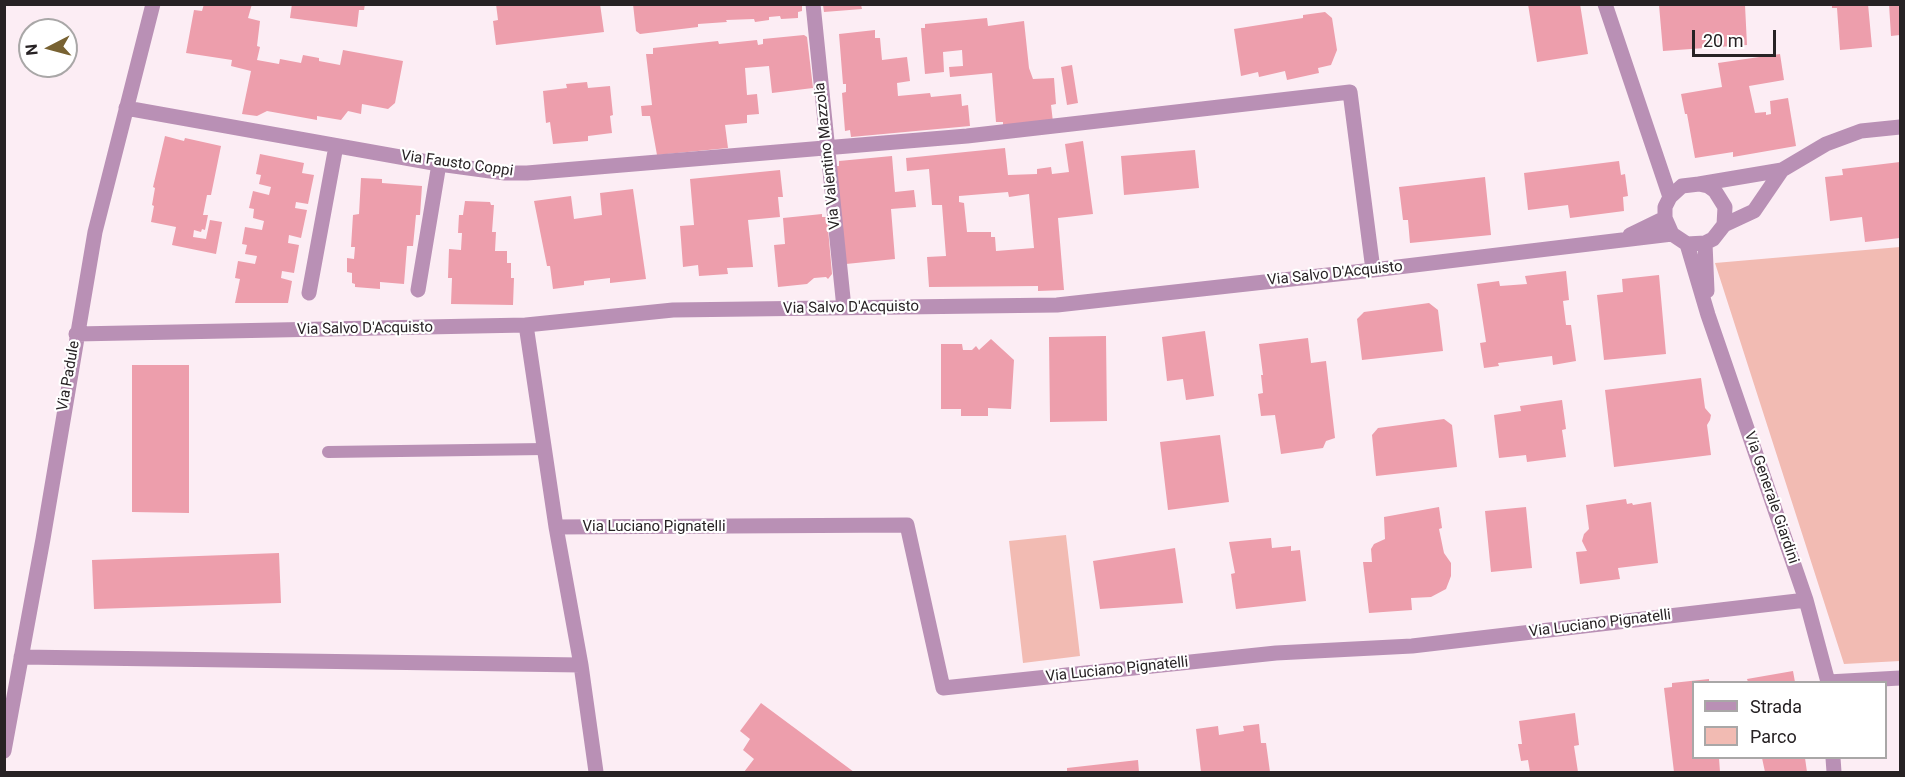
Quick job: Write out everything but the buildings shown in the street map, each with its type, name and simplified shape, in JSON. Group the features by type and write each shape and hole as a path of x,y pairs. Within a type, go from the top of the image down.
{"street":[{"name":"Via Padule","path":"4,751 43,539 95,232 153,4"},
{"name":"Via Valentino Mazzola","path":"813,4 844,308"},
{"path":"1605,4 1670,197"},
{"name":"Via Fausto Coppi","path":"126,108 439,164 505,173 527,173 967,136 1350,92 1373,270"},
{"path":"1782,170 1754,211 1724,225 1713,239 1705,243 1687,244 1672,234 1665,218 1665,207 1670,197 1682,186 1782,170 1826,144 1861,131 1900,127"},
{"path":"309,293 336,146"},
{"path":"418,290 439,164"},
{"path":"1699,184 1715,191 1721,198 1725,207 1724,225"},
{"name":"Via Salvo D'Acquisto","path":"1622,240 1665,218"},
{"name":"Via Salvo D'Acquisto","path":"76,334 526,325 673,310 1057,305 1672,234"},
{"name":"Via Generale Giardini","path":"1705,243 1708,315"},
{"name":"Via Generale Giardini","path":"1687,244 1708,315 1806,600 1828,681"},
{"path":"526,325 596,772"},
{"name":"Via Luciano Pignatelli","path":"556,528 907,525 943,688 1276,653 1412,646 1806,600"},
{"path":"21,657 581,665"},
{"path":"1846,681 1900,678"}],"lane":[{"path":"328,452 544,449"}],"green space":[{"path":"1900,247 1900,661 1844,664 1715,263"},
{"path":"1066,535 1080,656 1023,663 1009,541"}]}
